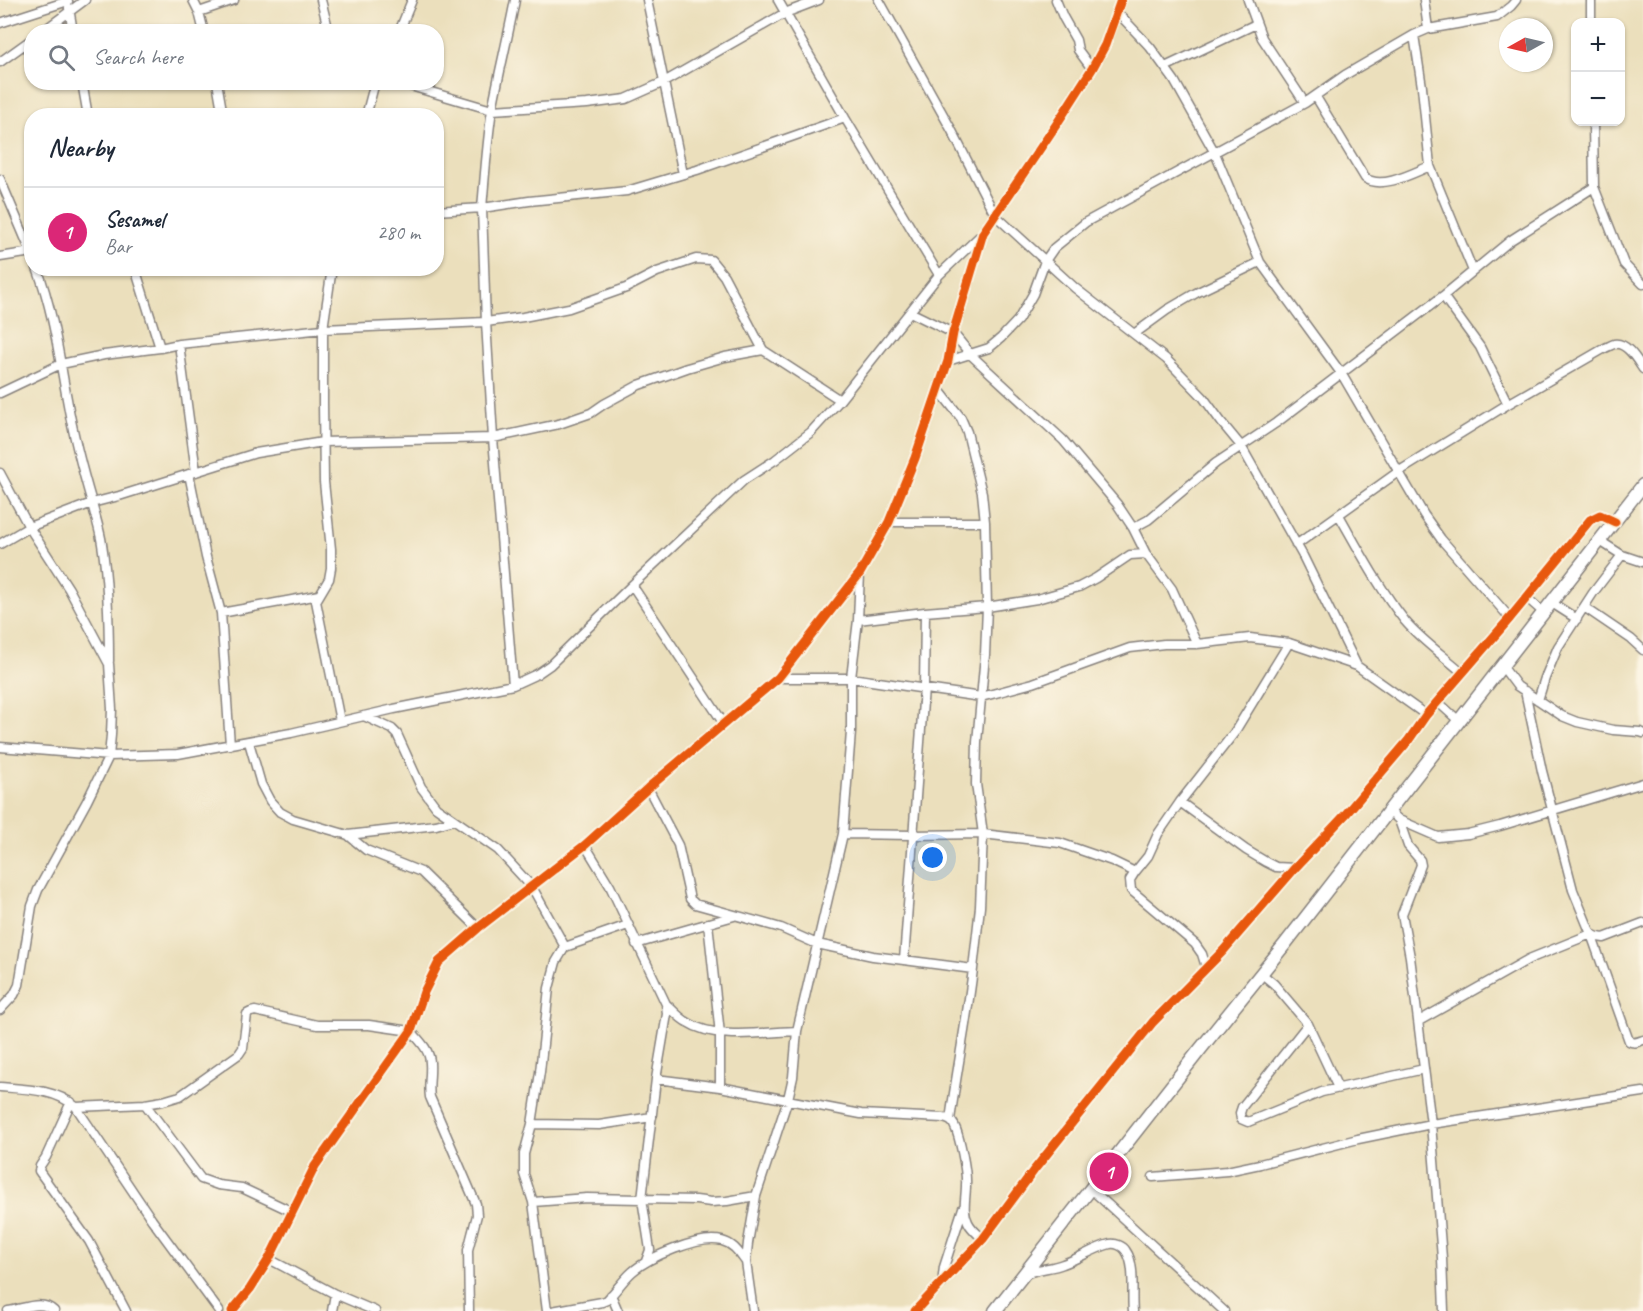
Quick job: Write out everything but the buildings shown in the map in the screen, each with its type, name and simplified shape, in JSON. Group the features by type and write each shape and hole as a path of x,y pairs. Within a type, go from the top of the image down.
{"street":[{"path":"53,24 85,0"},
{"path":"193,0 202,24"},
{"path":"199,12 234,0"},
{"path":"321,0 327,24"},
{"path":"402,24 412,0"},
{"path":"513,685 493,438 482,208 492,110 515,0"},
{"path":"647,0 683,174"},
{"path":"778,0 939,275"},
{"path":"424,90 492,110 626,99 664,82 785,14 819,0"},
{"path":"879,0 951,129 995,214 1075,288 1166,359 1203,397 1242,446 1296,545 1357,666"},
{"path":"1056,0 1076,40 1078,50 1092,69"},
{"path":"231,1311 250,1289 269,1259 315,1166 411,1031 424,992 439,962 478,928 585,845 648,788 778,678 860,573 889,522 915,458 948,361 953,333 983,234 1092,69 1105,45 1121,0"},
{"path":"1248,0 1262,38 1305,103"},
{"path":"1424,0 1428,29"},
{"path":"948,361 989,348 1001,339 1018,320 1033,294 1045,261 1054,248 1086,222 1305,103 1345,75 1414,35 1428,29 1497,17 1516,0"},
{"path":"1591,0 1591,18"},
{"path":"0,23 68,1 72,24"},
{"path":"1117,12 1150,47 1174,80 1215,153 1260,262 1341,373 1424,516 1441,539 1510,618"},
{"path":"1165,68 1256,24"},
{"path":"1414,35 1430,166 1473,271"},
{"path":"0,62 24,45"},
{"path":"83,90 87,108"},
{"path":"218,90 220,108"},
{"path":"368,108 373,90"},
{"path":"1316,96 1365,178 1370,182 1392,181 1430,166"},
{"path":"444,210 627,191 697,171 845,118"},
{"path":"1593,126 1594,187 1624,264 1643,284"},
{"path":"0,179 24,234"},
{"path":"1133,528 1148,520 1216,463 1276,423 1443,296 1510,240 1594,187"},
{"path":"0,747 109,756 178,754 249,742 394,708 513,685 537,674 550,665 744,480 811,432 939,275 983,234"},
{"path":"0,257 24,253"},
{"path":"0,393 61,364 179,344 323,329 486,322 523,317 569,308 626,288 657,272 696,259 711,260 724,276 763,350 840,399"},
{"path":"1134,334 1167,310 1196,293 1260,262"},
{"path":"0,1010 14,995 19,985 32,906 38,890 109,756 111,735 109,615 102,542 67,401 61,364 40,276"},
{"path":"138,276 160,348"},
{"path":"331,276 323,329 323,442 331,568 329,579 316,600 340,721"},
{"path":"1443,296 1480,347 1508,404"},
{"path":"910,312 953,333 971,355 1063,441 1117,504 1133,528 1146,554 1172,588 1197,644"},
{"path":"179,344 192,473 206,557 221,613 231,744"},
{"path":"1296,545 1398,472 1574,365 1615,344 1623,345 1643,368"},
{"path":"0,544 29,527 92,503 256,453 323,442 493,438 580,418 639,385 715,360 763,350"},
{"path":"1643,362 1643,368"},
{"path":"939,390 962,418 982,494 987,607 976,784 983,834 980,907 969,1002 950,1120"},
{"path":"0,473 29,527 69,589 110,664"},
{"path":"995,1311 1262,974 1643,486"},
{"path":"1339,515 1371,570 1405,621 1463,673"},
{"path":"915,1311 984,1239 1034,1170 1153,1022 1223,951 1295,867 1345,815 1590,520 1600,515 1615,522"},
{"path":"889,522 985,522"},
{"path":"1600,541 1622,555 1643,562"},
{"path":"858,620 987,607 1037,599 1096,578 1130,555 1146,554"},
{"path":"1538,700 1558,647 1593,593 1622,555"},
{"path":"753,1311 746,1262 756,1196 788,1100 793,1077 797,1031 843,834 851,732 851,678 858,620 860,573"},
{"path":"632,585 724,724"},
{"path":"221,613 319,595"},
{"path":"1527,598 1577,619"},
{"path":"1584,607 1631,639 1643,650"},
{"path":"904,960 924,688 925,612"},
{"path":"778,678 851,678 981,697 1033,683 1130,648 1250,638 1289,643 1357,666 1426,716"},
{"path":"1206,967 1202,954 1193,941 1131,890 1130,880 1180,802 1234,733 1289,643"},
{"path":"1502,666 1517,686 1562,716 1577,722 1643,734"},
{"path":"1525,691 1573,890 1591,933 1629,1041 1636,1043 1643,1040"},
{"path":"1438,702 1459,721"},
{"path":"364,716 392,729 397,734 421,787 436,807 498,850 532,887 565,948"},
{"path":"249,742 261,784 270,801 280,812 292,819 348,835 436,825 454,820"},
{"path":"1389,811 1399,820 1438,837 1468,834 1643,783"},
{"path":"648,788 678,845 692,903 781,928 817,944 873,956 973,969"},
{"path":"1180,802 1266,862 1276,867 1295,867"},
{"path":"1399,820 1408,846 1420,860 1421,865 1402,914 1419,1021 1431,1124 1444,1311"},
{"path":"843,834 983,834 1060,843 1112,861 1135,872"},
{"path":"348,835 366,850 421,872 478,928"},
{"path":"585,845 610,886 666,1004 667,1014 656,1079 642,1199 651,1250 646,1261"},
{"path":"636,944 734,916"},
{"path":"708,923 720,1034 720,1087"},
{"path":"1591,933 1605,938 1643,923"},
{"path":"628,925 565,948 556,962 549,988 540,1072 532,1124 524,1154 524,1174 533,1202 550,1311 602,1302 646,1261 705,1240 713,1239 730,1244 746,1262"},
{"path":"1419,1021 1530,959 1591,933"},
{"path":"1262,974 1274,984 1308,1024 1338,1088"},
{"path":"666,1004 688,1023 720,1034 797,1031"},
{"path":"73,1105 145,1104 180,1096 239,1054 243,1048 248,1014 255,1011 317,1025 369,1026 411,1031 423,1044 430,1059 430,1097 476,1204 477,1215 468,1250 469,1311"},
{"path":"1308,1024 1242,1107 1241,1119 1248,1122 1302,1099 1338,1088 1424,1069"},
{"path":"656,1079 720,1087 861,1114 950,1120 954,1125 964,1165 966,1184 964,1205 944,1267 942,1284"},
{"path":"0,1087 54,1094 73,1105 152,1220 219,1311"},
{"path":"1153,1177 1227,1171 1358,1138 1431,1124 1643,1092"},
{"path":"145,1104 201,1179 218,1185 242,1188 292,1212"},
{"path":"73,1105 39,1171 89,1241 126,1311"},
{"path":"532,1124 599,1125 652,1117"},
{"path":"1091,1189 1224,1311"},
{"path":"533,1202 587,1198 711,1202 756,1196"},
{"path":"964,1205 969,1224 984,1239"},
{"path":"1021,1276 1034,1270 1062,1265 1098,1248 1117,1244 1126,1249 1130,1258 1133,1311"},
{"path":"269,1259 335,1294 375,1311"},
{"path":"332,1311 335,1294"},
{"path":"612,1295 618,1311"},
{"path":"8,1311 40,1304 51,1307 54,1311"}],"cycle path":[{"path":"232,1311 250,1289 269,1259 315,1166 411,1031 424,992 439,962 478,928 585,845 648,788 778,678 860,573 889,522 915,458 948,361 953,333 983,233 1092,69 1105,45 1121,0"},
{"path":"915,1311 983,1239 1034,1170 1153,1022 1223,951 1295,868 1345,815 1590,520 1600,515 1615,522"}],"place":[{"name":"Sesamel","path":"1109,1172"}]}
